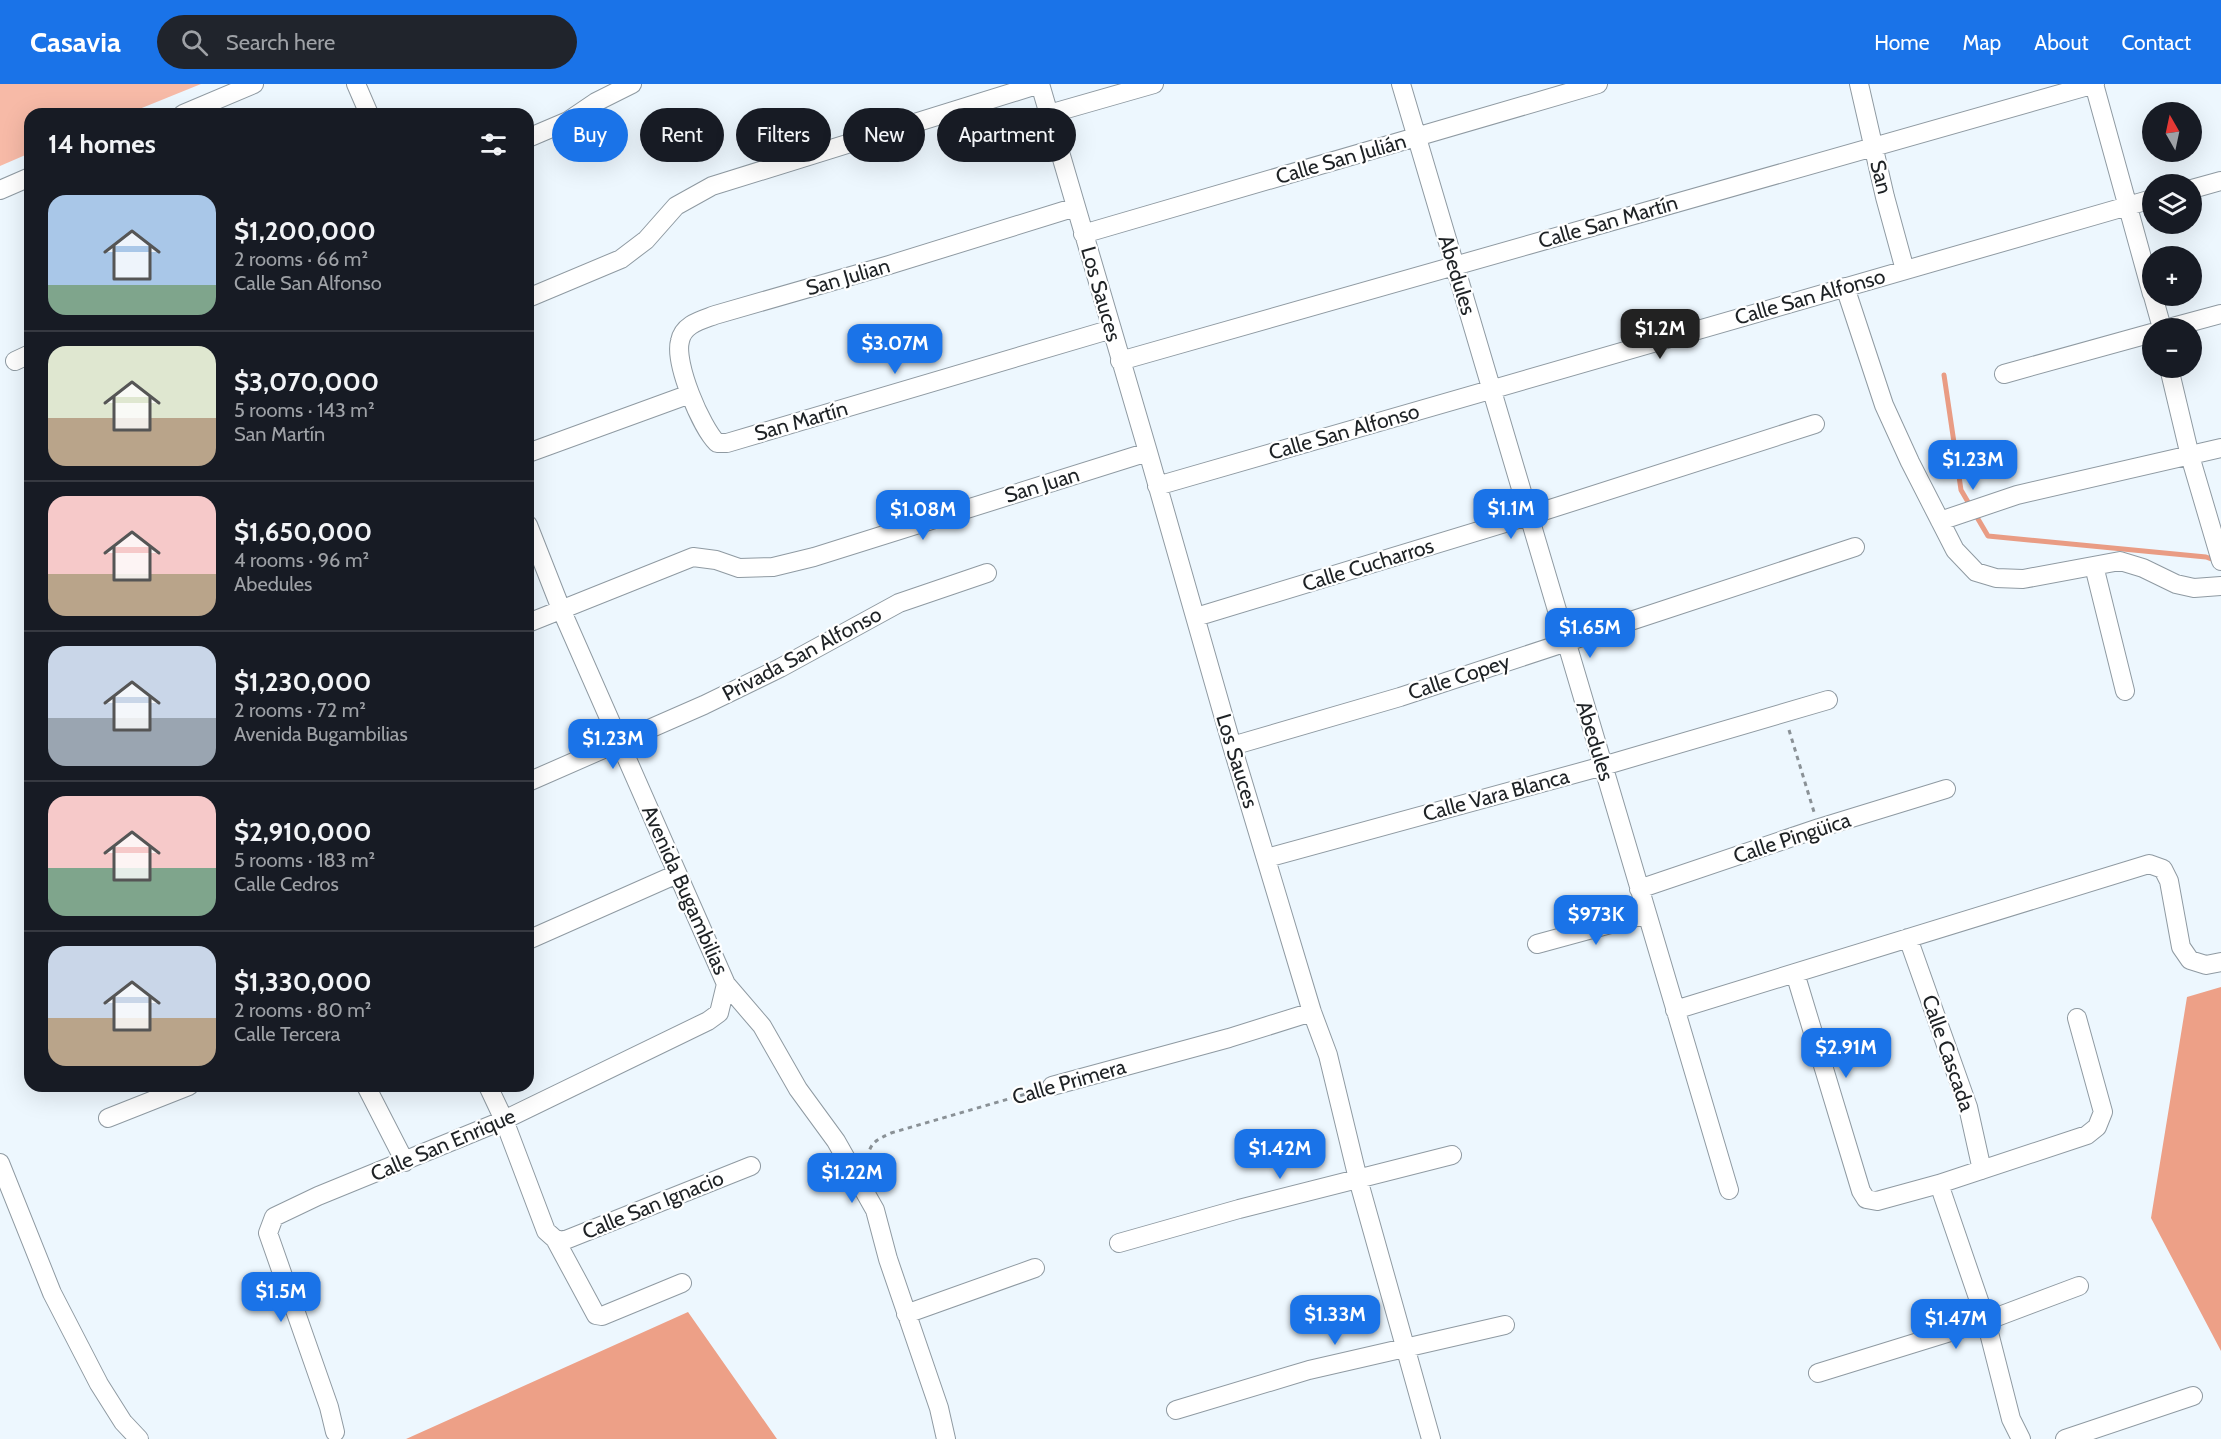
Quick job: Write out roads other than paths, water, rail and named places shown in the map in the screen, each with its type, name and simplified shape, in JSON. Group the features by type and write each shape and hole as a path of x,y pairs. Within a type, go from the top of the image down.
{"street":[{"path":"197,108 254,84"},
{"path":"356,84 366,108"},
{"path":"534,135 568,121 596,102 632,84"},
{"path":"534,295 621,259 646,240 676,206 712,186 1040,84"},
{"name":"Los Sauces","path":"1040,84 1046,108"},
{"path":"1069,108 1154,84"},
{"name":"Abedules","path":"1401,84 1729,1190"},
{"name":"Calle San Julián","path":"1083,234 1598,84"},
{"name":"San","path":"1859,84 1905,270"},
{"path":"2094,84 2142,256"},
{"name":"Calle San Martín","path":"1120,361 2094,84"},
{"name":"Los Sauces","path":"1062,162 1232,746 1312,1012 1328,1055 1358,1179 1431,1439"},
{"path":"0,190 24,180"},
{"path":"2202,187 2221,182"},
{"name":"Calle San Alfonso","path":"1157,486 2142,202"},
{"name":"San Julian","path":"690,394 679,353 680,339 690,325 715,315 889,265 1076,207"},
{"path":"1845,287 1884,405 1955,550 1976,572 1996,578 2023,579 2120,561 2143,568 2176,584 2194,588 2221,586"},
{"path":"2202,319 2221,314"},
{"name":"San Martín","path":"690,394 710,436 717,443 727,443 1112,329"},
{"path":"2004,374 2142,336"},
{"path":"2171,378 2190,456 2221,561"},
{"path":"534,451 690,394"},
{"name":"Calle Cucharros","path":"1196,617 1528,516 1815,423"},
{"path":"1940,521 2017,495 2221,448"},
{"name":"San Juan","path":"561,609 693,557 716,560 739,568 773,567 814,557 1148,452"},
{"name":"Avenida Bugambilias","path":"534,540 561,609 726,984 719,1012 708,1021"},
{"name":"Calle Copey","path":"1232,746 1400,697 1855,547"},
{"path":"2094,566 2125,691"},
{"name":"Privada San Alfonso","path":"621,742 780,668 899,603 987,573"},
{"path":"534,620 561,609"},
{"name":"Calle Vara Blanca","path":"1267,858 1603,766 1828,700"},
{"path":"534,779 621,742"},
{"name":"Calle Pingüica","path":"1639,889 1819,828 1946,789"},
{"path":"1675,1010 2149,864 2163,869 2169,881 2181,947 2190,960 2206,965 2221,962"},
{"path":"534,937 677,874"},
{"path":"1537,944 1647,914"},
{"name":"Calle Cascada","path":"1908,938 1968,1107 1982,1170"},
{"path":"1795,973 1861,1191 1866,1199 1877,1201 1939,1184 2087,1135 2097,1127 2103,1112 2077,1018"},
{"path":"726,984 762,1026 798,1089 836,1141 851,1171 864,1188 874,1210 906,1314 939,1408 946,1439"},
{"name":"Calle Primera","path":"1053,1086 1229,1038 1312,1012"},
{"name":"Calle San Enrique","path":"335,1432 329,1407 268,1233 274,1217 318,1196 504,1120 708,1021"},
{"path":"108,1118 174,1092"},
{"path":"369,1092 405,1162"},
{"path":"491,1092 504,1120 546,1231 555,1239 596,1315 602,1316 682,1283"},
{"path":"1119,1243 1239,1209 1452,1155"},
{"path":"0,1163 52,1293 99,1384 123,1422 140,1439"},
{"name":"Calle San Ignacio","path":"555,1239 563,1241 751,1166"},
{"path":"1939,1184 1986,1321 2011,1419 2021,1439"},
{"path":"906,1314 1035,1268"},
{"path":"1818,1373 1986,1321 2079,1286"},
{"path":"1176,1410 1309,1370 1505,1325"},
{"path":"2065,1439 2193,1396"}],"waterway":[{"path":"1944,375 1961,490 1988,536 2206,557 2217,561"}]}
